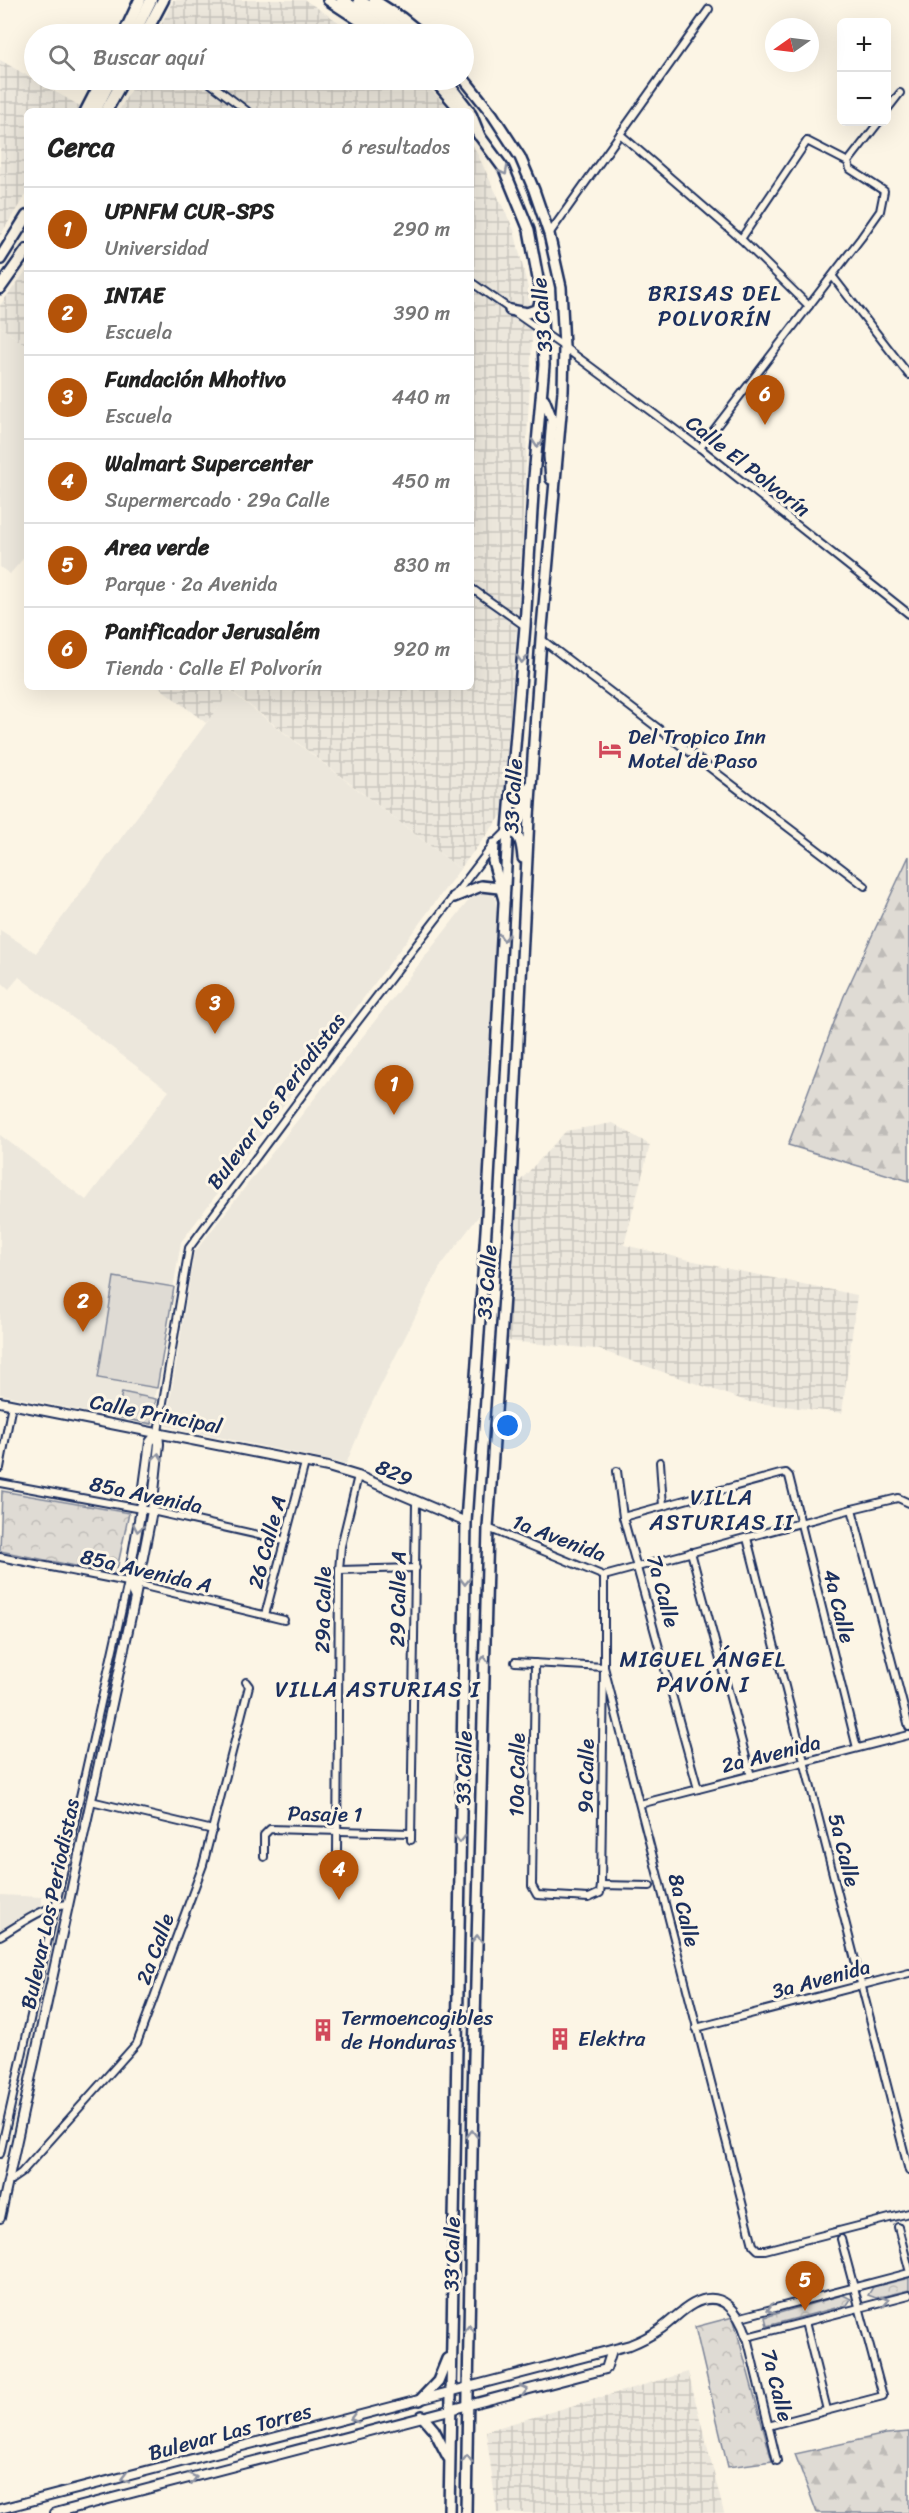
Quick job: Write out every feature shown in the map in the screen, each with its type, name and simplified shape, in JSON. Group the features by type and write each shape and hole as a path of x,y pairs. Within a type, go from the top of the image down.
{"highway":[{"path":"129,24 140,0"},
{"path":"139,24 151,0"},
{"path":"150,24 163,0"},
{"path":"342,0 378,24"},
{"path":"359,0 395,24"},
{"path":"88,108 97,90"},
{"path":"97,108 106,90"},
{"path":"108,108 118,90"},
{"path":"452,90 465,108"},
{"path":"474,125 479,135"},
{"path":"0,259 24,221"},
{"path":"0,288 24,255"}],"main road":[{"path":"328,0 365,24"},
{"path":"374,0 410,24"},
{"path":"445,90 464,108"},
{"name":"33 Calle","path":"466,2513 473,2095 488,1528 509,1223 541,639 563,391 564,347 561,286 549,234 520,157 492,114 473,90"},
{"name":"33 Calle","path":"449,2513 466,1522 506,904 508,830 525,626 534,477 543,396 544,334 542,295 529,230 504,169 474,128"},
{"path":"510,310 526,313 538,309 542,295"},
{"path":"543,396 552,419 549,456 553,502"},
{"path":"508,830 517,826 522,812 528,767 534,754"},
{"path":"508,830 516,833 521,842 523,855 522,908 525,920"},
{"path":"494,844 493,861 506,904"},
{"path":"454,897 481,885 500,888"},
{"path":"420,2400 430,2391 441,2375 449,2356 451,2342"},
{"path":"422,2416 438,2437 450,2462"}],"street":[{"path":"549,234 709,9"},
{"path":"219,90 243,108"},
{"path":"891,105 900,93"},
{"path":"848,162 876,126"},
{"path":"620,134 741,239 809,306"},
{"path":"699,448 833,277 880,211 884,202 884,191 850,169 848,162 807,141 741,239"},
{"path":"833,277 909,375"},
{"path":"474,284 544,334"},
{"name":"Calle El Polvorín","path":"544,334 699,448 909,614"},
{"path":"474,590 525,626"},
{"path":"541,639 864,886"},
{"name":"Bulevar Los Periodistas","path":"1,2212 138,1584 152,1511 159,1444 158,1432 189,1248 344,1039 494,844 508,830"},
{"name":"Calle Principal","path":"0,1401 305,1463"},
{"path":"0,1468 12,1404"},
{"name":"Bulevar Los Periodistas","path":"0,2154 128,1582 150,1442 158,1432"},
{"path":"623,1516 663,1506 660,1462"},
{"name":"829","path":"305,1463 358,1476 416,1503 466,1522"},
{"name":"26 Calle A","path":"265,1615 305,1463"},
{"name":"7a Calle","path":"617,1471 623,1516 698,1789"},
{"name":"4a Calle","path":"663,1506 786,1473 789,1476 857,1748"},
{"name":"29a Calle","path":"336,1854 339,1570 341,1546 358,1476"},
{"name":"85a Avenida","path":"0,1483 152,1511 285,1541"},
{"name":"1a Avenida","path":"488,1528 604,1576 852,1509 898,1498 909,1503"},
{"name":"29 Calle A","path":"411,1836 416,1503"},
{"path":"852,1509 909,1727"},
{"name":"5a Calle","path":"747,1538 909,2171"},
{"path":"691,1552 751,1776"},
{"name":"85a Avenida A","path":"0,1557 138,1584 284,1620"},
{"path":"339,1570 416,1568"},
{"name":"8a Calle","path":"604,1576 604,1667 752,2243 756,2249 762,2251 909,2213"},
{"path":"128,1582 135,1598"},
{"path":"515,1662 604,1667"},
{"name":"10a Calle","path":"535,1663 532,1886 537,1895 589,1898 600,1893 601,1885"},
{"name":"9a Calle","path":"601,1885 604,1667"},
{"name":"2a Calle","path":"8,2182 21,2173 138,2043 203,1865 249,1686 246,1682"},
{"name":"2a Avenida","path":"640,1804 909,1735"},
{"path":"91,1802 213,1830"},
{"name":"Pasaje 1","path":"264,1857 264,1835 270,1829 337,1830 411,1836"},
{"path":"601,1885 650,1886"},
{"path":"0,1936 56,1905 68,1904"},
{"name":"3a Avenida","path":"696,2028 909,1973"},
{"path":"741,2317 909,2271 898,2228"},
{"path":"768,2426 883,2396 841,2239"},
{"path":"747,2337 909,2295"},
{"name":"Bulevar Las Torres","path":"0,2509 612,2350 645,2339 700,2301 718,2300 728,2304 741,2317"},
{"name":"7a Calle","path":"741,2317 777,2461"},
{"path":"804,2322 827,2410"},
{"name":"Bulevar Las Torres","path":"55,2513 606,2369 612,2350"},
{"path":"420,2400 422,2416"}],"shaded area":[{"path":"173,0 305,0 342,24 162,24"},
{"path":"0,60 24,74 24,90 52,90 80,106 79,108 24,108 24,197 0,236"},
{"path":"131,90 431,90 449,108 121,108"},
{"path":"474,147 514,230 529,293 532,340 518,613 502,815 460,869 231,691 206,723 163,690 474,690"},
{"path":"24,274 24,345 0,326 0,305"},
{"path":"0,326 24,345 24,558 10,574 0,567"},
{"path":"230,691 460,869 181,1242 150,1425 0,1394 0,1135 86,1200 169,1091 19,977 9,989 0,981 0,930 36,953"},
{"path":"479,892 495,897 497,908 481,1213 440,1267 368,1411 346,1464 166,1426 194,1253 469,900"},
{"path":"613,1123 650,1145 624,1245 857,1295 842,1413 749,1402 597,1349 507,1341 509,1193 566,1131"},
{"path":"0,1895 42,1897 42,1906 0,1930"},
{"path":"688,2372 724,2513 497,2513 486,2431"}],"green space":[{"path":"909,856 909,1181 788,1145 844,996"},
{"path":"114,1277 174,1287 157,1388 98,1378"},
{"path":"122,1392 156,1399 152,1424 117,1417"},
{"path":"2,1491 129,1513 116,1574 0,1551"},
{"path":"909,2278 909,2290 876,2298 868,2295 873,2287"},
{"path":"843,2295 851,2299 847,2305 767,2326 765,2317"},
{"path":"733,2317 772,2461 728,2467 695,2327"},
{"path":"909,2432 909,2513 817,2513 795,2454 886,2434"}],"place":[{"name":"Panificador Jerusalém","path":"765,425"},
{"name":"Del Tropico Inn Motel de Paso","path":"610,749"},
{"name":"Fundación Mhotivo","path":"215,1034"},
{"name":"UPNFM CUR-SPS","path":"394,1115"},
{"name":"INTAE","path":"83,1332"},
{"name":"Walmart Supercenter","path":"339,1900"},
{"name":"Termoencogibles de Honduras","path":"323,2030"},
{"name":"Elektra","path":"560,2039"},
{"name":"Area verde","path":"805,2311"}],"district":[{"name":"BRISAS DEL POLVORÍN","path":"715,306"},
{"name":"VILLA ASTURIAS II","path":"722,1510"},
{"name":"MIGUEL ÁNGEL PAVÓN I","path":"703,1672"},
{"name":"VILLA ASTURIAS I","path":"378,1689"}]}
